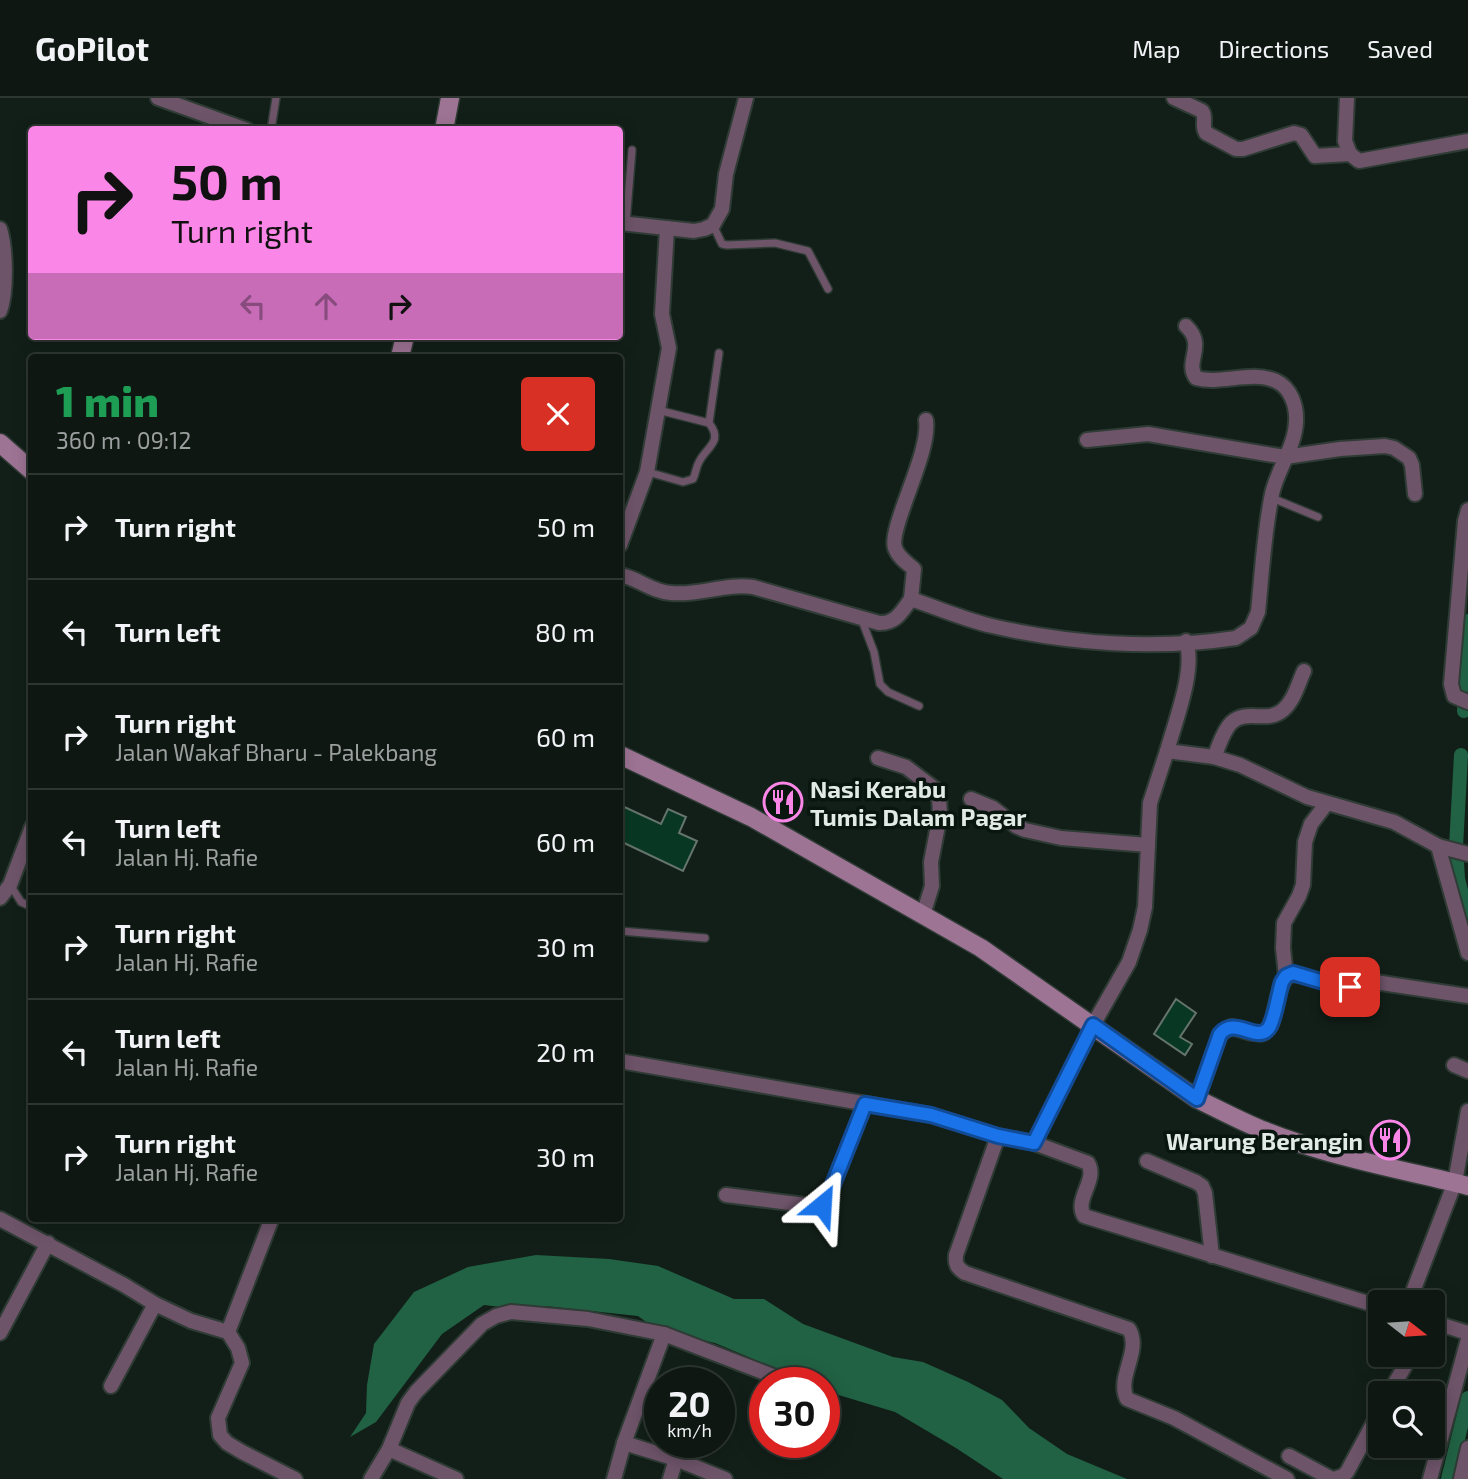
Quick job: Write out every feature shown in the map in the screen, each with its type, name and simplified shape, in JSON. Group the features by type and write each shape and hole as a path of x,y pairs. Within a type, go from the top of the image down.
{"main road":[{"path":"445,126 450,98"},
{"path":"0,443 28,468"},
{"path":"623,756 751,817 993,955 1197,1099 1267,1132 1309,1146 1461,1184"}],"street":[{"path":"158,98 236,126"},
{"path":"623,223 694,231 713,225 722,209 726,174 746,98"},
{"path":"1174,98 1202,111 1206,133 1238,150 1294,133 1301,135 1315,156 1350,154"},
{"path":"1347,98 1345,141 1350,154 1359,161 1468,141"},
{"path":"623,537 647,472 669,348 662,314 667,228"},
{"path":"0,229 4,242 4,296 0,311"},
{"path":"911,599 989,625 1048,637 1124,645 1236,638 1251,628 1255,621 1272,498 1296,423 1294,405 1284,386 1273,380 1261,377 1214,381 1196,379 1192,366 1196,341 1192,331 1186,326"},
{"path":"623,576 668,593 691,594 732,586 753,587 879,623 890,622 911,599 914,569 898,554 894,542 918,469 927,427 926,420"},
{"path":"1087,440 1148,434 1285,457 1374,446 1394,449 1409,458 1415,494"},
{"path":"1464,701 1454,696 1451,684 1468,510"},
{"path":"1034,1143 1093,1025 1129,962 1140,930 1145,906 1150,803 1182,694 1190,655 1186,641"},
{"path":"1214,757 1225,732 1234,720 1242,716 1273,716 1286,707 1304,671"},
{"path":"1167,751 1214,757 1240,765 1307,797 1394,822 1438,846 1466,853"},
{"path":"878,758 906,767 935,789 939,796 940,814 931,862 932,886 923,915"},
{"path":"971,800 990,807 1025,830 1062,838 1148,845"},
{"path":"1286,976 1284,923 1303,885 1305,842 1311,824 1327,803"},
{"path":"0,898 10,884 28,837"},
{"path":"1438,846 1468,953"},
{"path":"1197,1099 1220,1034 1231,1027 1258,1034 1266,1031 1282,982 1286,976 1293,973 1341,987 1375,982 1468,996"},
{"path":"623,1062 931,1115 998,1136 1034,1143 1088,1163 1091,1167 1080,1210 1084,1216 1368,1303"},
{"path":"1454,1065 1468,1071"},
{"path":"726,1195 822,1205 828,1197 865,1104"},
{"path":"1414,1290 1461,1184 1468,1111"},
{"path":"998,1136 956,1255 955,1263 959,1269 1129,1329 1133,1342 1124,1387 1127,1399 1174,1418 1287,1479"},
{"path":"1147,1161 1202,1186 1212,1256"},
{"path":"0,1219 155,1304 191,1321 228,1332 238,1348 242,1363 218,1418 220,1434 227,1443 242,1452 295,1479"},
{"path":"228,1332 270,1222"},
{"path":"0,1333 48,1243"},
{"path":"111,1386 155,1304"},
{"path":"371,1479 389,1449 416,1392 482,1324 496,1316 511,1312 588,1319 664,1334 750,1367"},
{"path":"1446,1326 1468,1333"},
{"path":"614,1479 624,1443 664,1334"},
{"path":"1445,1402 1468,1339"},
{"path":"1289,1456 1333,1479 1347,1472 1368,1433"},
{"path":"624,1443 676,1459 725,1479"},
{"path":"1461,1479 1468,1448"},
{"path":"389,1449 456,1479"},
{"path":"1430,1479 1433,1458"},
{"path":"670,1479 676,1459"}],"lane":[{"path":"272,126 276,98"},
{"path":"623,223 632,150"},
{"path":"713,225 722,244 775,243 808,251 828,289"},
{"path":"647,472 683,482 693,479 698,464 711,447 714,438 714,431 709,423 719,352"},
{"path":"658,410 709,423"},
{"path":"1272,498 1318,517"},
{"path":"861,618 874,652 880,684 888,692 919,706"},
{"path":"10,884 21,902 28,905"},
{"path":"623,931 705,938"}],"shaded area":[{"path":"536,1255 609,1259 658,1266 734,1299 764,1299 803,1324 893,1357 923,1362 968,1382 1002,1400 1029,1428 1067,1454 1127,1479 1003,1479 895,1412 840,1395 840,1367 772,1367 715,1343 656,1329 638,1316 545,1306 509,1308 484,1305 442,1334 376,1422 350,1437 366,1413 367,1385 374,1344 414,1292 468,1267"}],"building":[{"path":"623,806 661,824 668,809 686,817 679,833 697,841 683,871 623,842"},
{"path":"1176,999 1196,1013 1180,1037 1192,1044 1185,1055 1154,1034"},
{"name":"Warung Berangin","path":"1383,1128 1403,1134 1398,1153 1377,1147"}],"waterway":[{"path":"1464,711 1468,621"},
{"path":"1461,755 1456,847 1458,879 1468,917"},
{"path":"1448,1479 1468,1398"}],"place":[{"name":"Nasi Kerabu Tumis Dalam Pagar","path":"783,802"},
{"name":"Warung Berangin","path":"1390,1140"}],"route":[{"path":"822,1205 826,1202 865,1104 931,1115 998,1136 1034,1143 1093,1025 1197,1099 1220,1034 1231,1027 1258,1034 1266,1031 1286,976 1293,973 1341,987 1350,987"}]}
